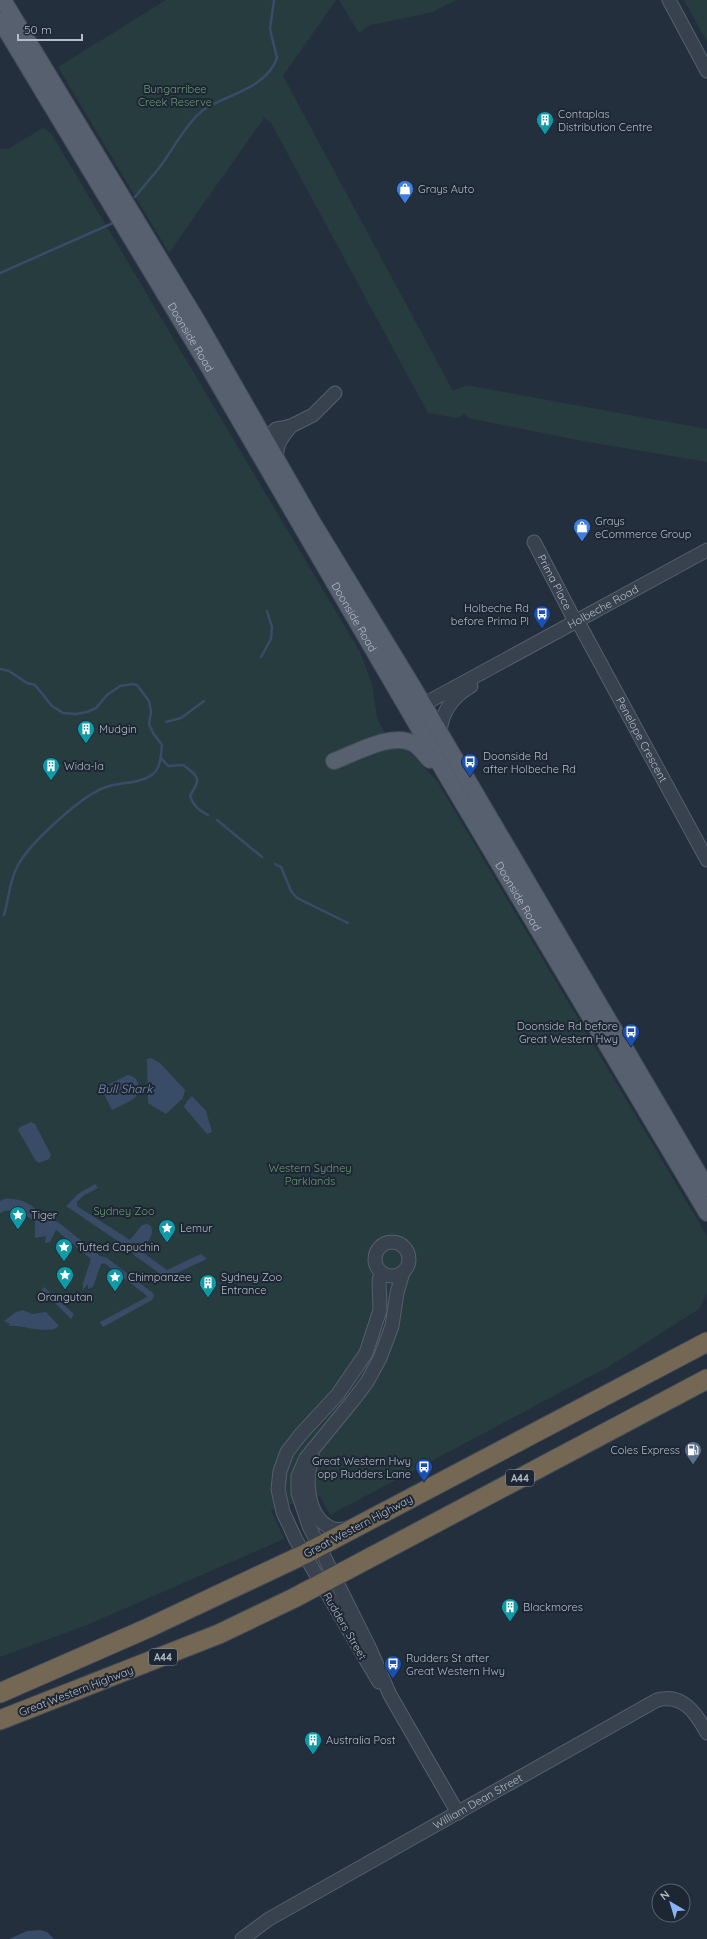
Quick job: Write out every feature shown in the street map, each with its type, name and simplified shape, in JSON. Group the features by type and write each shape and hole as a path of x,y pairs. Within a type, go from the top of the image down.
{"highway":[{"name":"Great Western Highway","path":"0,1692 148,1628 312,1550 707,1342"},
{"name":"Great Western Highway","path":"0,1720 219,1634 327,1581 707,1379"}],"main road":[{"name":"Doonside Road","path":"3,0 200,324 266,442 271,463"},
{"name":"Doonside Road","path":"0,20 136,245 271,463 416,709 445,773 707,1213"},
{"name":"Doonside Road","path":"416,709 440,734 707,1188"},
{"path":"334,761 389,740 402,740 416,746 445,773"},
{"path":"647,1374 707,1333"}],"street":[{"path":"669,0 707,71"},
{"path":"249,412 268,427 277,429 291,426 313,415 335,393"},
{"path":"271,463 280,440 291,426"},
{"path":"266,442 277,429"},
{"name":"Prima Place","path":"534,542 576,621"},
{"name":"Holbeche Road","path":"416,709 707,550"},
{"name":"Penelope Crescent","path":"576,621 707,860"},
{"name":"Holbeche Road","path":"440,734 443,716 455,698 483,679 498,664"},
{"path":"312,1550 298,1493 298,1476 306,1458 367,1382 386,1344 392,1326 402,1272 409,1261 407,1251 400,1244 391,1242 382,1246 376,1253 376,1265 381,1272 389,1276 402,1272"},
{"path":"312,1550 281,1504 278,1488 280,1472 287,1452 301,1434 338,1394 349,1380 366,1352 380,1310 379,1281 381,1272"},
{"path":"338,1419 313,1459 307,1480 308,1493 314,1509 327,1525 336,1529 354,1528"},
{"name":"Rudders Street","path":"312,1550 374,1676 390,1694 458,1813"},
{"name":"William Dean Street","path":"242,1939 269,1919 657,1700 668,1698 684,1703 698,1717 707,1733"}],"green space":[{"name":"Bungarribee Creek Reserve","path":"166,0 336,0 283,76 453,391 466,385 707,429 707,462 583,441 468,418 465,414 457,418 428,413 271,123 264,118 169,253 58,67"},
{"path":"339,0 456,0 433,12 371,25 359,33"},
{"path":"684,0 707,0 707,42"},
{"name":"Western Sydney Parklands","path":"43,128 51,133 360,652 372,684 377,718 386,735 414,756 437,781 707,1236 707,1293 699,1309 608,1367 330,1515 320,1496 271,1510 284,1539 87,1625 0,1657 0,149 8,149"}],"water":[{"path":"151,1058 160,1063 185,1090 183,1098 166,1114 148,1103 147,1059"},
{"name":"Bull Shark","path":"128,1075 137,1081 139,1088 138,1093 132,1100 112,1110 101,1088"},
{"path":"192,1096 206,1111 212,1132 207,1134 184,1107"},
{"path":"31,1122 35,1124 51,1155 49,1159 39,1163 36,1161 18,1130 20,1127"},
{"path":"95,1184 98,1188 83,1196 77,1202 77,1206 130,1240 142,1225 147,1224 151,1226 151,1236 141,1251 167,1270 201,1254 207,1259 166,1278 135,1256 131,1250 66,1206 78,1194"},
{"path":"4,1199 22,1201 44,1216 58,1222 100,1256 107,1258 153,1293 154,1296 152,1300 103,1327 100,1322 147,1297 146,1295 104,1263 101,1264 93,1287 88,1289 88,1284 83,1290 83,1283 91,1259 56,1230 50,1242 45,1243 46,1236 35,1238 35,1222 27,1216 14,1210 0,1213 0,1201"},
{"path":"44,1287 74,1314 71,1319 50,1298 41,1292"},
{"path":"23,1310 32,1314 46,1312 59,1326 54,1329 42,1330 8,1326 10,1324 4,1321 16,1312"},
{"path":"40,1930 47,1932 54,1939 9,1939 27,1931"}],"waterway":[{"path":"135,197 159,168 186,128 199,114 206,108 247,89 265,76 272,68 277,58 270,29 274,0"},
{"path":"0,273 113,223"},
{"path":"261,657 271,639 272,627 267,611"},
{"path":"0,669 9,671 27,683 35,685 52,706 63,713 76,714 87,712 96,708 107,695 120,686 132,684 137,685 149,701 151,712 149,724 153,733 162,745 158,768 153,774 142,780 106,787 84,799 71,809 33,845 15,871 4,915"},
{"path":"166,722 181,718 204,701"},
{"path":"161,758 168,766 183,765 196,775 196,785 190,796 197,807 208,815"},
{"path":"217,820 262,857"},
{"path":"275,864 281,867 291,891 297,898 348,923"}],"place":[{"name":"Contaplas Distribution Centre","path":"545,135"},
{"name":"Grays Auto","path":"405,204"},
{"name":"Grays eCommerce Group","path":"582,542"},
{"name":"Holbeche Rd before Prima Pl","path":"542,629"},
{"name":"Mudgin","path":"86,744"},
{"name":"Doonside Rd after Holbeche Rd","path":"470,777"},
{"name":"Wida-la","path":"51,781"},
{"name":"Doonside Rd before Great Western Hwy","path":"631,1047"},
{"name":"Tiger","path":"18,1230"},
{"name":"Lemur","path":"167,1243"},
{"name":"Tufted Capuchin","path":"64,1262"},
{"name":"Orangutan","path":"65,1290"},
{"name":"Chimpanzee","path":"115,1292"},
{"name":"Sydney Zoo Entrance","path":"208,1298"},
{"name":"Coles Express","path":"693,1465"},
{"name":"Great Western Hwy opp Rudders Lane","path":"424,1482"},
{"name":"Blackmores","path":"510,1622"},
{"name":"Rudders St after Great Western Hwy","path":"393,1679"},
{"name":"Australia Post","path":"313,1755"}],"park label":[{"name":"Sydney Zoo","path":"124,1211"}]}
